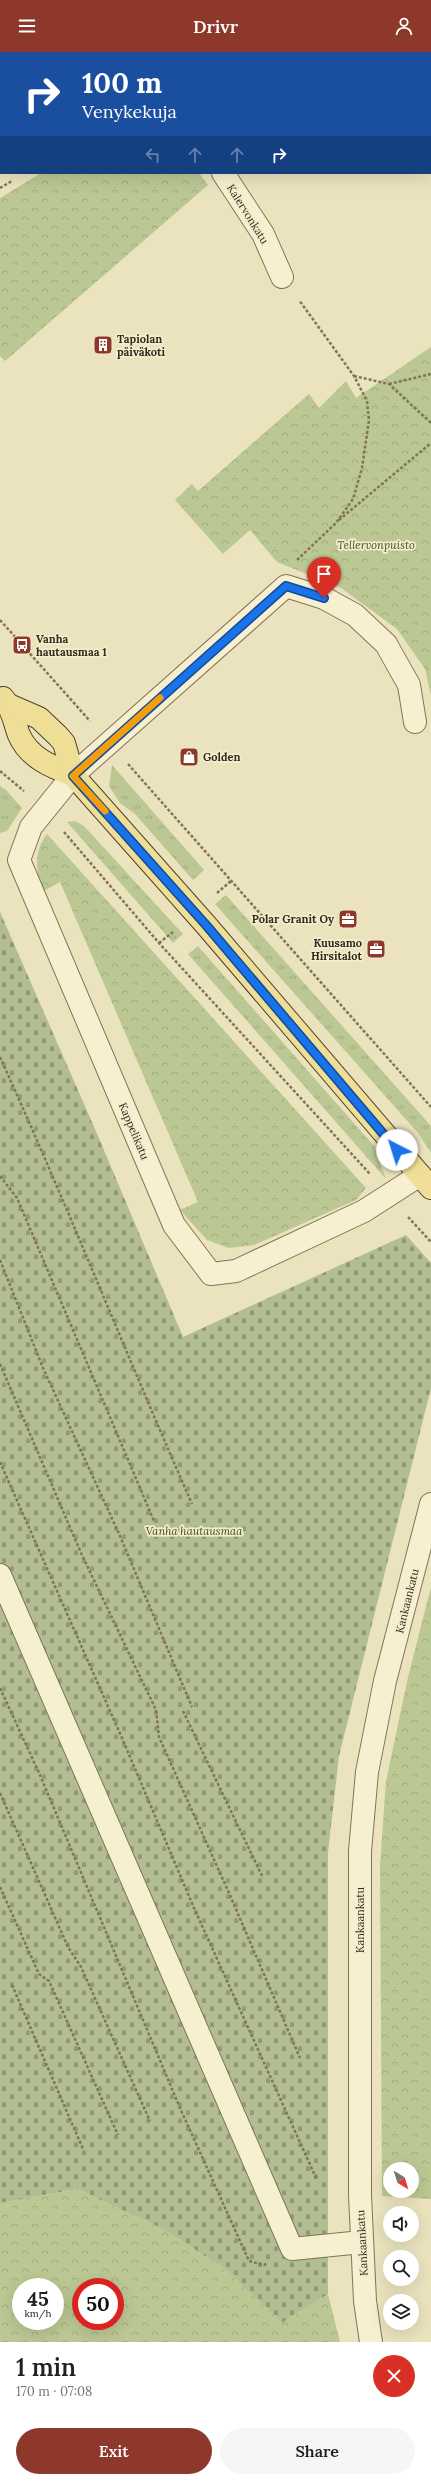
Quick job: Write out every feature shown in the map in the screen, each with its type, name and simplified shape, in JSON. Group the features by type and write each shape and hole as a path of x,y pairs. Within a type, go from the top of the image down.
{"main road":[{"path":"5,700 20,737 36,757 44,764 73,776 206,925 425,1182"},
{"path":"5,700 39,718 58,736 64,743 73,776"}],"street":[{"name":"Kalervonkatu","path":"224,174 263,234 282,277"},
{"path":"286,586 324,598 355,615 386,644 409,685 415,722"},
{"name":"Kappelikatu","path":"286,586 73,776 31,826 19,860 174,1225 211,1274 236,1271 364,1211 388,1194 425,1182"},
{"name":"Kankaankatu","path":"371,2342 365,2301 360,2195 360,1851 366,1780 385,1681 431,1504"},
{"path":"0,1575 292,2249 362,2242"}],"path":[{"path":"282,277 354,376 366,401 369,420 362,468 355,493 336,523"},
{"path":"354,376 388,384 431,374"},
{"path":"388,384 431,422"},
{"path":"286,586 297,560 336,523 431,443"},
{"path":"0,620 431,1107"},
{"path":"0,771 44,809 159,943 431,1241"},
{"path":"0,1057 50,1169 86,1260 192,1504"},
{"path":"0,1176 17,1198 154,1521"},
{"path":"0,1260 44,1368 120,1536 192,1707"},
{"path":"0,1364 81,1553 156,1710 159,1737 229,1893 300,2058"},
{"path":"0,1462 122,1738 194,1908 317,2180"},
{"path":"0,1688 40,1775 174,2094 249,2261 264,2265 292,2249"},
{"path":"183,1711 263,1878"},
{"path":"0,1792 68,1947 81,1967 150,2121"},
{"path":"0,1887 39,1974 49,1981 118,2135"},
{"path":"12,1985 83,2149"}],"green space":[{"path":"39,174 200,174 208,185 5,361 0,356 0,198"},
{"name":"Tellervonpuisto","path":"431,347 431,696 425,669 397,629 341,588 277,562 250,530 223,554 175,500 192,484 198,491 309,394 319,408 346,381 356,398"},
{"path":"112,765 204,870 193,880 135,814 120,803 109,786"},
{"path":"0,786 6,790 22,808 7,831 0,833"},
{"path":"75,821 84,826 183,934 173,943 67,822"},
{"path":"47,834 366,1188 356,1200 254,1245 229,1248 207,1240 180,1210 198,1202 60,882 42,892 38,877 37,862 39,848"},
{"path":"226,895 431,1126 431,1153 418,1133 215,904"},
{"name":"Vanha hautausmaa","path":"0,912 98,1136 183,1337 406,1235 431,1263 431,1388 339,1756 328,1852 328,2294 282,2323 225,2269 161,2228 77,2189 0,2203"},
{"path":"198,946 374,1146 386,1179 188,954"},
{"path":"431,1587 431,2199 415,2198 419,2198 419,2162 383,2162 382,2196 380,1865 386,1781 408,1677"},
{"path":"77,2189 161,2228 225,2269 282,2323 328,2294 340,2342 0,2342 0,2203"}],"slow traffic":[{"path":"105,811 73,776 160,698"}],"place":[{"name":"Tapiolan päiväkoti","path":"103,345"},
{"name":"Vanha hautausmaa 1","path":"22,645"},
{"name":"Golden","path":"189,757"},
{"name":"Polar Granit Oy","path":"348,919"},
{"name":"Kuusamo Hirsitalot","path":"376,949"}],"route":[{"path":"324,598 286,586 73,776 206,925 397,1150"}]}
